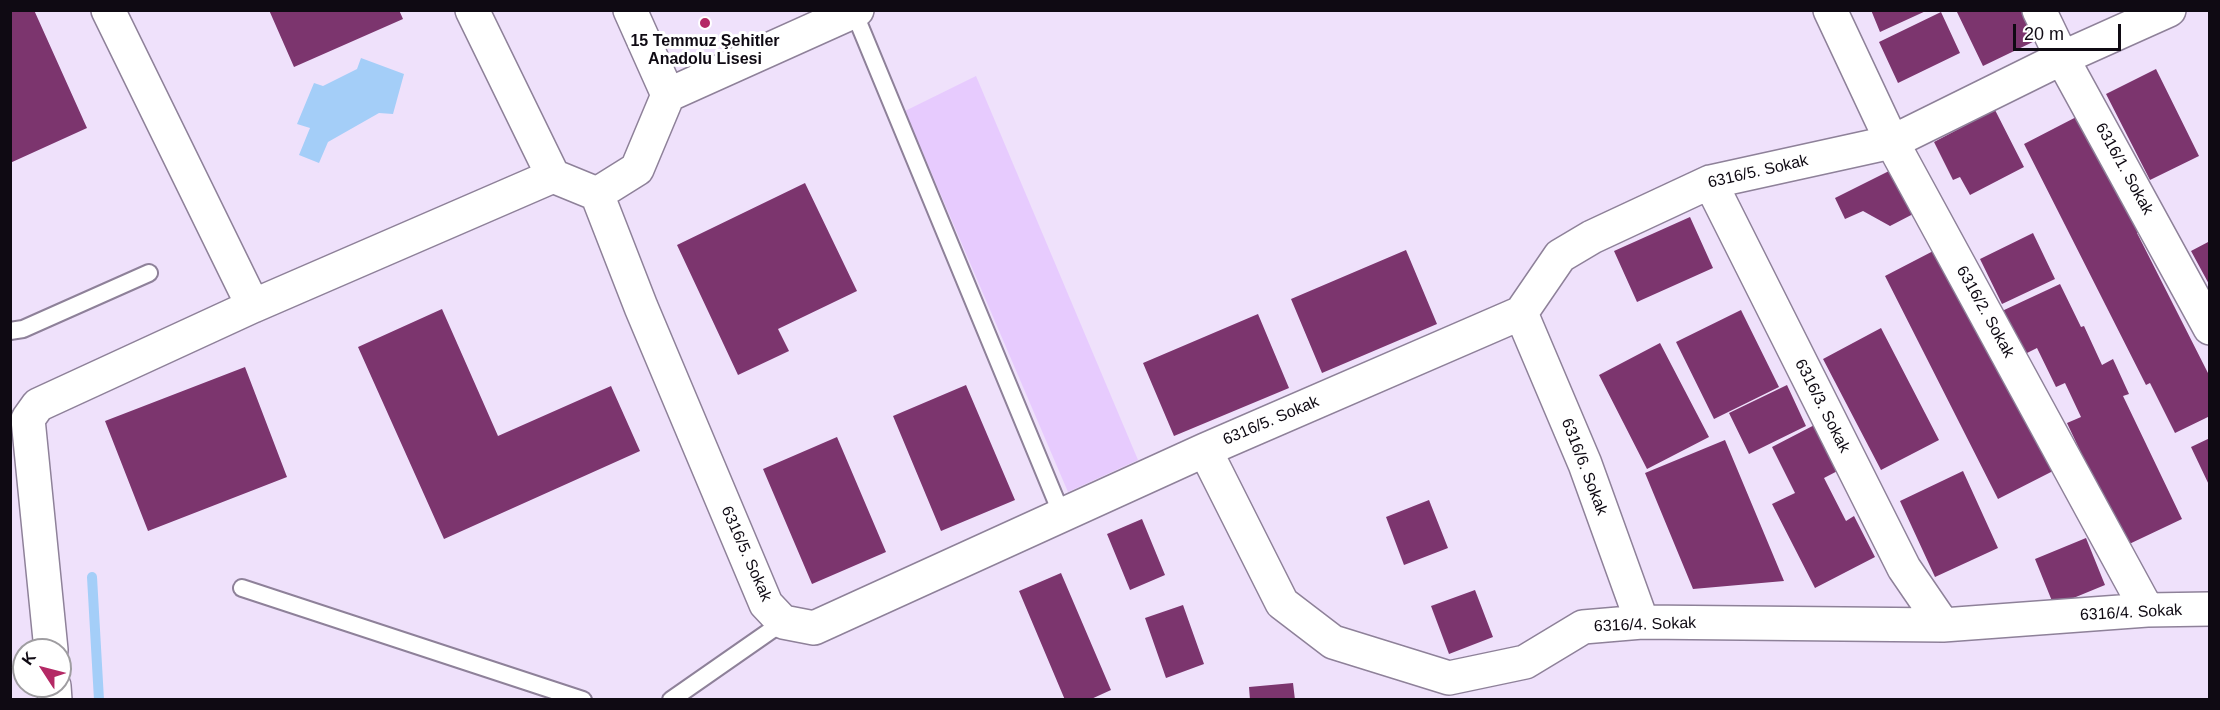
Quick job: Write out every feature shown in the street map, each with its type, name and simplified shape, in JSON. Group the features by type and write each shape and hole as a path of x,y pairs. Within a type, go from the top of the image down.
{"street":[{"path":"108,10 253,306"},
{"path":"472,10 553,177 597,194 636,168 668,95 856,11"},
{"path":"630,10 668,95"},
{"name":"6316/2. Sokak","path":"1830,10 1893,142 2146,610"},
{"name":"6316/1. Sokak","path":"2039,10 2062,58 2210,328"},
{"name":"6316/5. Sokak","path":"597,194 641,308 766,604 783,622 814,628 1205,450 1521,313 1560,256 1592,237 1710,182 1893,142 2062,58 2169,10"},
{"path":"50,638 28,419 38,405 253,306 553,177"},
{"name":"6316/3. Sokak","path":"1710,182 1904,568 1943,625"},
{"name":"6316/6. Sokak","path":"1521,313 1585,464 1642,622"},
{"name":"6316/4. Sokak","path":"1205,450 1282,603 1333,642 1449,678 1525,662 1583,627 1642,622 1943,625 2146,610 2210,609"}],"lane":[{"path":"856,11 1062,515"},
{"path":"10,331 23,329 149,273"},
{"path":"242,588 583,699"},
{"path":"670,699 783,622"}],"shaded area":[{"path":"976,76 1138,460 1068,492 905,111"}],"water":[{"path":"361,58 404,74 393,114 379,113 328,142 319,163 299,155 310,128 297,124 314,83 323,86 357,69"}],"building":[{"path":"10,10 34,10 87,128 10,163"},
{"path":"269,10 399,10 403,19 294,67"},
{"path":"1871,10 1928,10 1880,32"},
{"path":"1956,10 2026,10 2039,39 1983,66"},
{"path":"1941,12 1960,53 1898,83 1879,42"},
{"path":"2156,69 2199,156 2150,180 2106,94"},
{"path":"1995,110 2024,167 1970,195 1960,177 1953,180 1934,142"},
{"path":"2084,113 2142,230 2137,233 2210,377 2210,416 2175,433 2150,383 2146,385 2024,144"},
{"path":"1895,168 1917,212 1890,226 1863,211 1845,219 1835,198"},
{"path":"805,183 857,291 778,329 789,351 738,375 677,245"},
{"path":"1690,217 1713,268 1637,302 1614,251"},
{"path":"2033,233 2055,279 2002,304 1980,259"},
{"path":"2210,241 2210,286 2191,251"},
{"path":"1939,248 2053,471 1998,499 1885,276"},
{"path":"1406,250 1437,324 1322,373 1291,299"},
{"path":"2060,284 2081,327 2084,326 2102,365 2113,359 2129,394 2123,396 2182,519 2125,546 2067,423 2081,417 2065,383 2056,387 2037,348 2023,355 2002,311"},
{"path":"442,309 498,436 611,386 640,451 444,539 358,347"},
{"path":"1741,310 1779,387 1714,419 1676,342"},
{"path":"1258,314 1289,388 1174,436 1143,363"},
{"path":"1881,328 1939,440 1881,470 1823,359"},
{"path":"1660,343 1709,437 1647,469 1599,375"},
{"path":"245,367 287,477 148,531 105,421"},
{"path":"966,385 1015,500 941,531 893,416"},
{"path":"1787,385 1806,426 1749,454 1729,413"},
{"path":"1826,419 1849,465 1824,478 1846,521 1854,516 1875,557 1815,588 1772,504 1795,493 1772,447"},
{"path":"837,437 886,552 812,584 763,469"},
{"path":"2210,438 2210,487 2191,447"},
{"path":"1725,440 1784,581 1693,589 1645,473"},
{"path":"1963,471 1998,548 1935,577 1900,501"},
{"path":"1429,500 1448,548 1404,565 1386,517"},
{"path":"1142,519 1165,575 1130,590 1107,534"},
{"path":"2086,538 2105,585 2054,606 2035,559"},
{"path":"1061,573 1111,690 1089,700 1065,700 1019,591"},
{"path":"1475,590 1493,637 1449,654 1431,606"},
{"path":"1183,605 1204,664 1166,678 1145,618"},
{"path":"1293,683 1295,700 1250,700 1249,687"}],"waterway":[{"path":"92,577 99,700"}],"place":[{"name":"15 Temmuz Şehitler Anadolu Lisesi","path":"705,23"}]}
